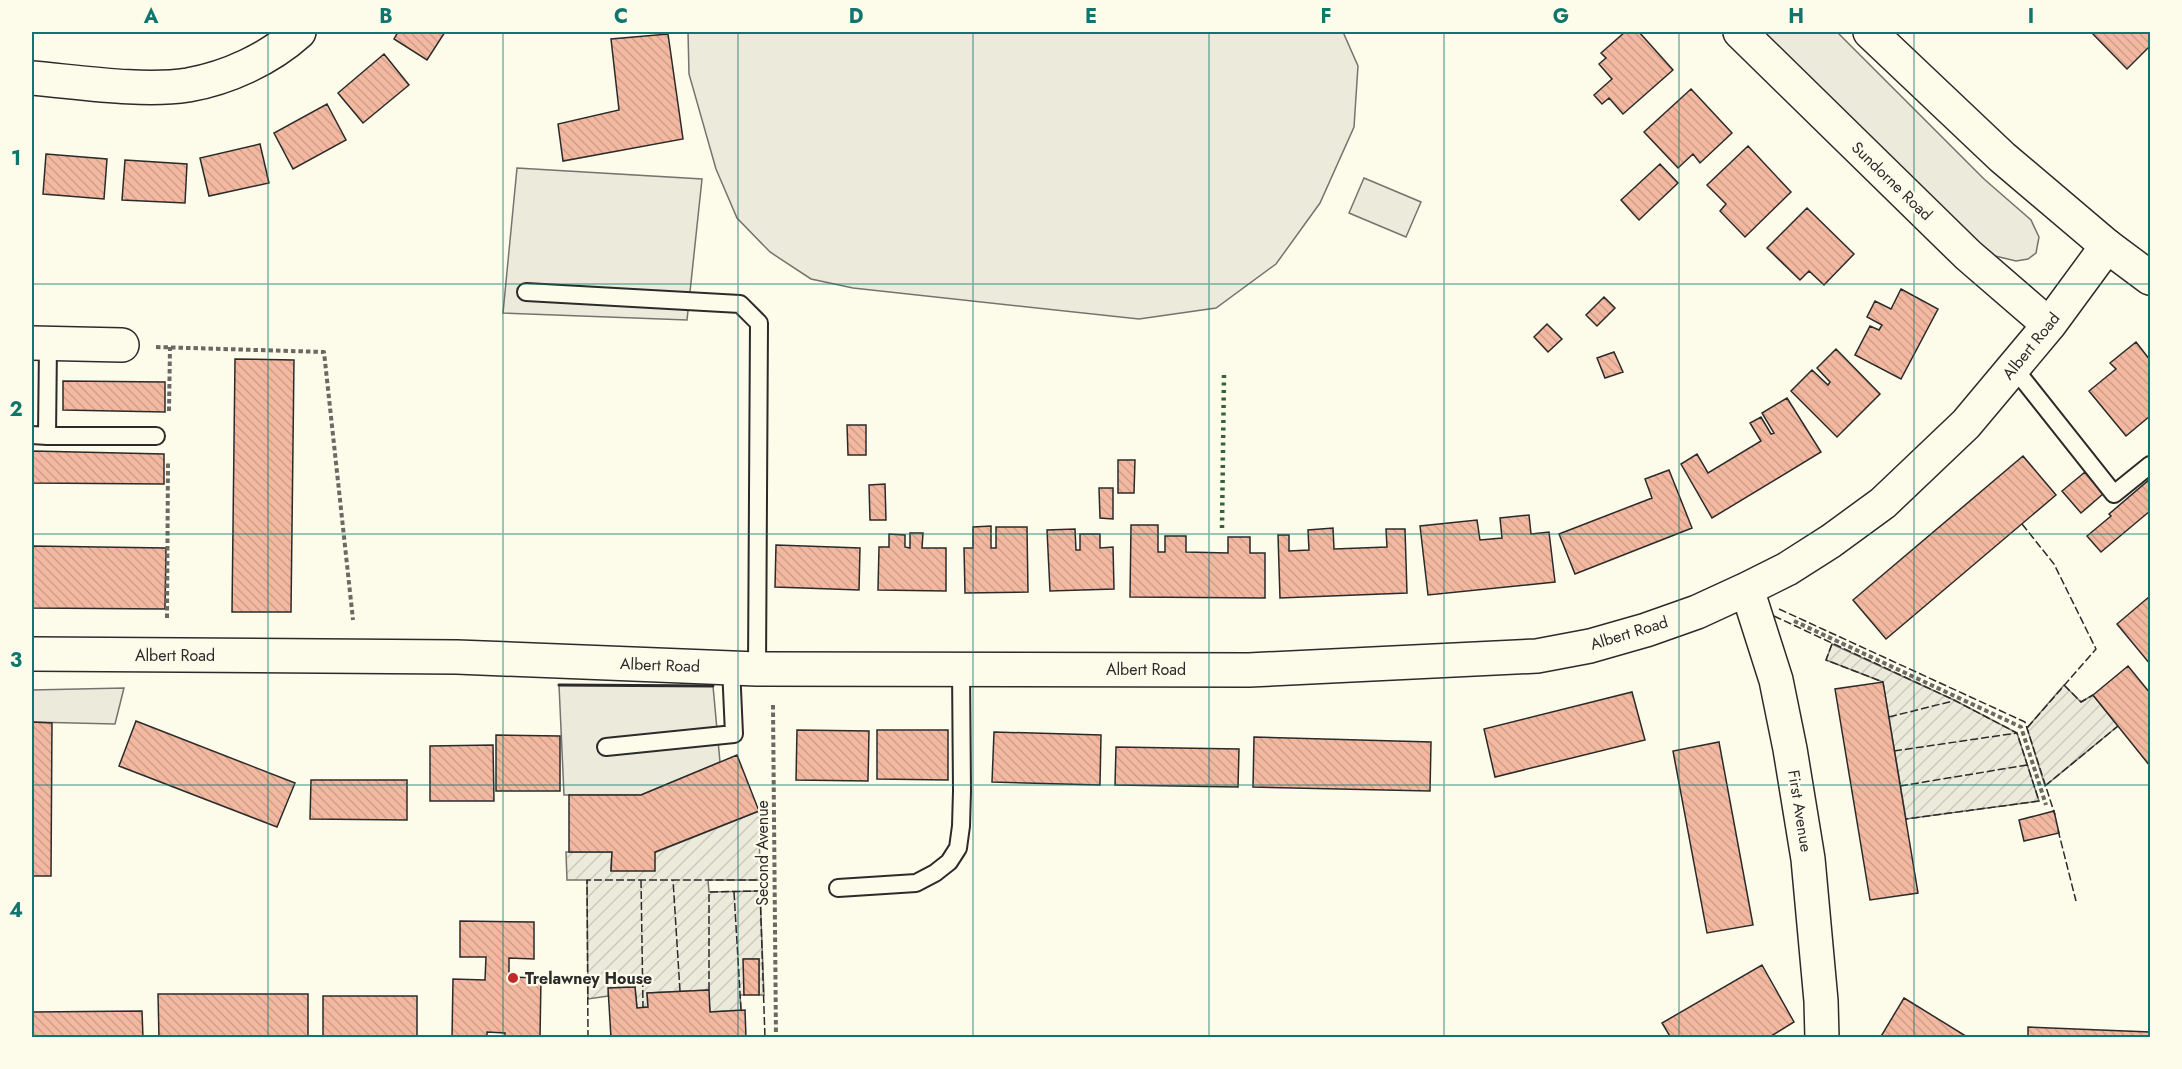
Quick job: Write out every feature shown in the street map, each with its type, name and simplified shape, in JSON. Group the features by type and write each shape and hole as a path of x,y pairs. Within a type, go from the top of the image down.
{"street":[{"path":"32,78 152,87 188,84 228,73 261,59 299,32"},
{"name":"Sundorne Road","path":"1740,32 1968,255 2049,325"},
{"path":"1870,32 2002,157 2107,246 2151,278"},
{"name":"Albert Road","path":"32,654 457,657 754,668 1249,670 1538,656 1590,646 1697,612 1752,604 1804,558 1883,503 1966,424 2049,325 2107,246"},
{"path":"40,343 122,345"},
{"name":"First Avenue","path":"1752,604 1776,680 1808,860 1821,1001 1822,1038"}],"lane":[{"path":"526,292 740,304 759,323 754,668 734,734 606,747"},
{"path":"40,343 39,435 156,436"},
{"path":"2014,368 2114,494 2151,465"},
{"path":"838,888 916,883 950,862 958,848 962,791 961,669"}],"path":[{"path":"122,345 324,352 357,656"},
{"path":"169,416 170,347"},
{"path":"163,655 166,624 169,451"},
{"path":"1752,604 1774,611 2021,727 2046,805"},
{"name":"Second Avenue","path":"754,668 773,695 776,1038"}],"shaded area":[{"path":"688,32 1343,32 1358,66 1354,127 1320,203 1276,264 1216,308 1139,319 853,288 811,279 770,252 737,218 716,169 689,74"},
{"path":"1763,32 1837,32 1984,179 2031,220 2039,237 2036,253 2028,259 2016,261 1991,255"},
{"path":"517,168 702,179 687,320 503,313"},
{"path":"1364,178 1421,202 1406,237 1349,213"},
{"path":"1832,644 1954,700 2017,733 2039,801 1906,819 1883,682 1826,660"},
{"path":"559,685 713,686 720,762 641,795 564,795"},
{"path":"2064,685 2081,702 2093,695 2118,726 2045,786 2027,728"},
{"path":"124,688 115,724 32,722 32,690"},
{"path":"759,811 760,880 708,880 709,892 760,891 764,995 759,995 759,959 744,959 744,995 740,995 741,1010 710,1012 708,990 647,993 648,1007 637,1008 635,987 609,988 608,996 588,999 587,880 567,880 566,852 612,852 611,870"}],"building":[{"path":"398,32 445,32 427,60 394,39"},
{"path":"1625,32 1639,32 1673,70 1623,114 1609,98 1602,104 1594,95 1612,79 1599,64 1606,58 1601,53"},
{"path":"2091,32 2150,32 2150,46 2127,69"},
{"path":"668,34 683,139 563,161 558,124 619,110 611,39"},
{"path":"384,54 409,85 363,123 338,93"},
{"path":"1691,89 1732,133 1700,163 1693,154 1678,168 1644,132"},
{"path":"327,104 346,140 293,169 274,133"},
{"path":"260,144 269,183 209,196 200,158"},
{"path":"1748,146 1791,192 1745,237 1720,211 1726,204 1707,185"},
{"path":"46,154 107,159 104,199 43,194"},
{"path":"125,160 187,164 185,203 122,200"},
{"path":"1660,164 1678,183 1639,220 1621,200"},
{"path":"1807,208 1854,254 1824,285 1809,271 1800,280 1767,248"},
{"path":"1901,289 1938,309 1901,379 1855,355 1870,326 1879,330 1882,325 1867,317 1875,301 1891,309"},
{"path":"1604,297 1615,308 1597,326 1586,315"},
{"path":"1547,324 1562,339 1548,352 1534,337"},
{"path":"2136,342 2150,360 2150,416 2126,436 2089,391 2116,369 2110,363"},
{"path":"1836,349 1880,394 1837,437 1791,391 1812,370 1828,385 1830,382 1817,368"},
{"path":"1614,352 1623,372 1605,378 1597,358"},
{"path":"235,359 294,360 291,612 232,612"},
{"path":"63,381 165,382 165,412 63,410"},
{"path":"1787,398 1821,452 1712,518 1681,464 1697,454 1708,473 1761,441 1750,423 1761,417 1771,434 1774,433 1762,413"},
{"path":"847,425 866,425 866,455 848,455"},
{"path":"32,451 164,454 164,484 32,483"},
{"path":"2023,456 2056,495 1886,639 1853,600"},
{"path":"1118,460 1135,460 1134,493 1118,493"},
{"path":"1669,470 1692,528 1575,574 1559,534 1652,498 1645,479"},
{"path":"2085,472 2103,494 2081,513 2062,491"},
{"path":"2150,479 2150,511 2101,552 2087,536"},
{"path":"885,484 886,520 870,520 869,485"},
{"path":"1099,488 1113,488 1113,519 1100,518"},
{"path":"1529,515 1531,534 1549,532 1555,582 1428,595 1420,526 1477,520 1480,540 1502,538 1500,518"},
{"path":"1131,525 1158,525 1158,552 1165,552 1165,536 1186,536 1186,552 1228,553 1228,537 1250,537 1250,553 1265,553 1265,598 1130,597"},
{"path":"991,526 991,548 996,548 996,527 1027,527 1028,592 965,593 964,548 973,548 973,527"},
{"path":"1333,528 1334,549 1387,547 1386,529 1405,529 1407,593 1280,598 1278,535 1289,535 1289,551 1309,550 1308,530"},
{"path":"1075,529 1076,550 1080,550 1080,534 1100,534 1100,548 1113,547 1114,589 1050,591 1047,530"},
{"path":"910,533 923,533 922,548 946,548 946,591 878,590 879,547 889,547 889,534 905,535 905,547 910,548"},
{"path":"776,545 860,548 859,590 775,587"},
{"path":"32,546 166,548 165,609 32,608"},
{"path":"2150,596 2150,664 2117,624"},
{"path":"2128,666 2150,693 2150,766 2093,695"},
{"path":"1883,682 1918,893 1870,900 1835,689"},
{"path":"1632,692 1645,740 1495,777 1484,729"},
{"path":"136,721 295,783 277,827 119,766"},
{"path":"32,722 52,723 51,876 32,876"},
{"path":"797,730 869,731 868,781 796,780"},
{"path":"877,730 948,730 948,780 877,779"},
{"path":"994,732 1101,735 1100,785 992,782"},
{"path":"496,735 560,736 560,791 496,791"},
{"path":"1254,737 1431,742 1430,791 1253,787"},
{"path":"1719,742 1753,925 1707,933 1673,751"},
{"path":"493,745 494,801 430,801 430,746"},
{"path":"1116,747 1239,749 1238,787 1115,785"},
{"path":"737,755 759,811 655,852 655,871 611,871 612,852 569,852 569,795 641,795"},
{"path":"311,780 407,780 407,820 310,819"},
{"path":"2054,811 2059,833 2024,841 2019,820"},
{"name":"Trelawney House","path":"460,921 534,922 534,959 509,958 509,977 541,978 540,1038 505,1038 505,1033 487,1032 487,1038 452,1038 453,979 485,980 486,957 460,957"},
{"path":"743,959 759,959 759,995 744,995"},
{"path":"1762,965 1794,1022 1768,1038 1671,1038 1662,1023"},
{"path":"635,987 637,1008 648,1007 647,993 709,990 710,1012 745,1010 746,1038 611,1038 608,988"},
{"path":"158,994 308,994 308,1038 159,1038"},
{"path":"323,996 417,996 417,1038 323,1038"},
{"path":"1904,998 1969,1038 1880,1038"},
{"path":"142,1011 143,1038 32,1038 32,1012"},
{"path":"2028,1027 2150,1032 2150,1038 2028,1038"}],"hedge":[{"path":"1222,528 1224,375"}],"fence":[{"path":"2022,524 2054,564 2096,649 2027,728"},
{"path":"1779,609 2025,722 2055,815"},
{"path":"1774,616 1954,700 2017,733 2039,801 1906,819"},
{"path":"1832,644 1826,660 1883,682"},
{"path":"2064,685 2081,702 2093,695"},
{"path":"1889,717 1953,701"},
{"path":"2045,786 2118,726"},
{"path":"1894,751 2017,733"},
{"path":"1900,786 2027,765"},
{"path":"2058,830 2076,901"},
{"path":"588,1038 587,880 673,880"},
{"path":"641,880 643,1007"},
{"path":"680,991 673,880 760,880"},
{"path":"709,990 709,892 760,891 765,1038"},
{"path":"734,892 741,1010"}],"wall":[{"path":"559,685 713,686"}],"place":[{"name":"Trelawney House","path":"513,978"}]}
